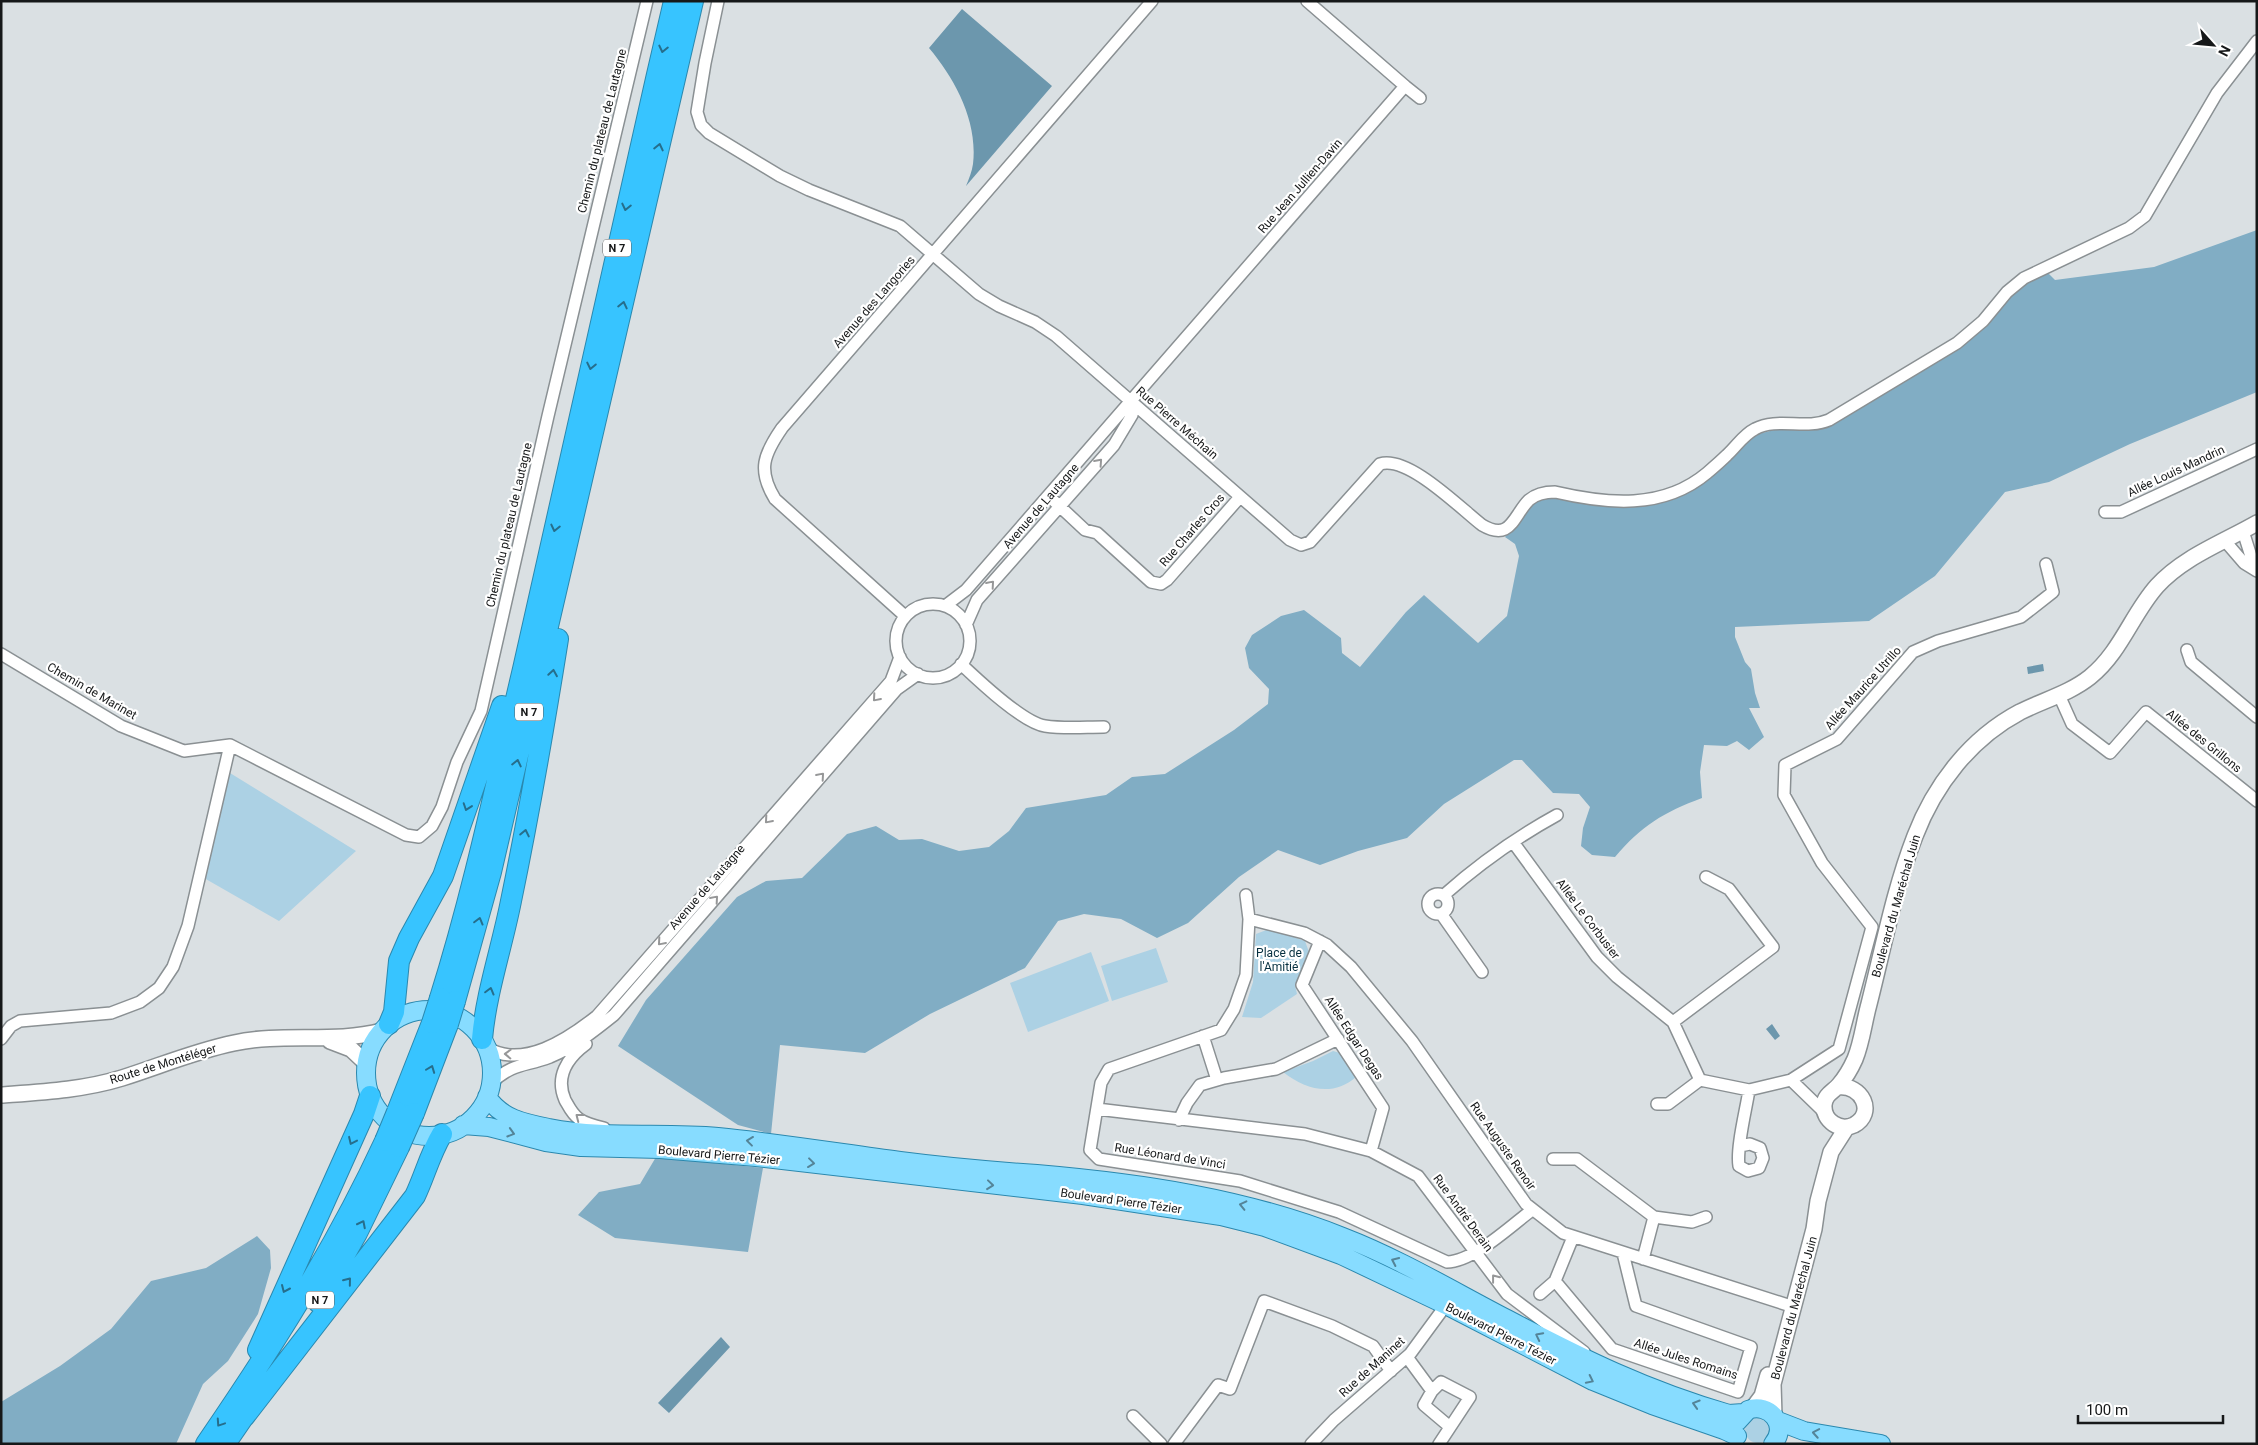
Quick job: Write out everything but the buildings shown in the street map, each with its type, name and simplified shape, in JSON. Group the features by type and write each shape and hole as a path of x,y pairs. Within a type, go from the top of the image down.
{"highway":[{"name":"N 7","path":"448,1000 475,871 548,561 674,1"},
{"name":"N 7","path":"225,1444 239,1409 317,1273 363,1187 392,1144 440,1023 494,863 694,1"},
{"path":"484,1043 485,1010 502,942 530,807 596,421"},
{"path":"389,1025 400,997 404,948 443,876 489,746 548,561"},
{"path":"239,1409 370,1096"},
{"path":"239,1409 415,1196 424,1178 432,1150 442,1134"},
{"name":"N 7","path":"206,1444 239,1409"}],"main road":[{"name":"Boulevard du Maréchal Juin","path":"1748,1410 1762,1396 1814,1229 1818,1201 1831,1152 1847,1127 1859,1122 1864,1110 1863,1099 1856,1090 1855,1059 1891,919 1915,836 1932,799 1942,783 1968,751 1995,727 2022,711 2059,695 2091,676 2107,661 2119,645 2144,602 2169,574 2257,523"},
{"path":"422,1010 443,1012 465,1022 484,1043 491,1066 489,1090 475,1116 463,1125 442,1134 413,1134 395,1126 380,1113 370,1096 366,1074 367,1064 372,1046 389,1025 422,1010"},
{"name":"Route de Montéléger","path":"1,1096 82,1088 121,1078 195,1052 236,1042 288,1037 324,1038 366,1035 389,1025"},
{"name":"Route de Montéléger","path":"324,1038 351,1049 367,1064"},
{"name":"Boulevard du Maréchal Juin","path":"1831,1152 1825,1100 1855,1059"},
{"path":"1833,1091 1844,1086 1856,1090"},
{"name":"Boulevard Pierre Tézier","path":"489,1090 496,1109 506,1116 548,1128 584,1133 718,1137 972,1170 1038,1174 1158,1188 1192,1193 1270,1211 1346,1238 1407,1266 1599,1365 1646,1387 1729,1414 1761,1408 1776,1419 1804,1431 1881,1444"},
{"path":"1827,1117 1840,1127 1847,1127"},
{"name":"Boulevard Pierre Tézier","path":"463,1125 489,1127 546,1142 581,1147 660,1149 756,1157 1068,1193 1221,1216 1287,1234 1340,1255 1446,1305 1593,1381 1652,1405 1724,1430 1740,1440"},
{"name":"Boulevard du Maréchal Juin","path":"1776,1419 1774,1384 1789,1306"},
{"path":"1740,1440 1738,1420 1748,1410"},
{"path":"1773,1444 1778,1434 1776,1419"}],"street":[{"name":"Chemin du plateau de Lautagne","path":"230,745 406,836 419,837 432,826 442,807 457,762 481,711 548,416 647,1"},
{"path":"718,1 698,101 697,112 702,125 709,133 780,176 809,190 900,226 933,254"},
{"name":"Avenue des Langories","path":"905,616 786,512 775,499 766,484 764,464 770,446 782,428 1152,1"},
{"path":"1307,1 1420,98"},
{"name":"Rue Pierre Méchain","path":"933,254 979,294 999,306 1035,322 1056,336 1295,544 1310,542 1380,464 1388,462 1414,471 1482,525 1492,531 1502,531 1512,524 1528,501 1544,492 1555,492 1619,503 1656,498 1674,493 1705,475 1728,454 1742,437 1755,428 1768,424 1818,425 1957,343 1983,321 2007,292 2024,278 2129,228 2145,216 2218,93 2257,41"},
{"name":"Rue Jean Jullien-Davin","path":"1132,403 1405,86"},
{"name":"Avenue de Lautagne","path":"945,606 966,590 1132,403"},
{"name":"Avenue de Lautagne","path":"966,625 978,600 1114,445 1132,415 1132,403"},
{"name":"Allée Louis Mandrin","path":"2105,512 2121,512 2257,449"},
{"name":"Rue Charles Cros","path":"1048,496 1085,530 1097,532 1151,582 1161,584 1167,580 1240,497"},
{"path":"2243,531 2256,570"},
{"path":"2225,541 2244,563 2256,570"},
{"name":"Allée Maurice Utrillo","path":"1872,927 1822,863 1784,795 1785,765 1837,739 1913,652 1938,641 2021,617 2053,592 2046,564"},
{"path":"936,604 945,606 953,610 966,625 969,633 968,649 961,664 955,670 941,676 925,677 910,670 900,656 896,636 905,616 919,606 936,604"},
{"path":"2186,650 2190,662 2257,717"},
{"name":"Chemin de Marinet","path":"1,654 121,726 184,751 230,745"},
{"name":"Avenue de Lautagne","path":"484,1043 496,1053 511,1055 553,1047 576,1033 596,1016 891,681 900,656"},
{"path":"961,664 1019,713 1036,724 1056,727 1104,727"},
{"name":"Avenue de Lautagne","path":"489,1090 510,1068 550,1057 579,1042 614,1015 897,689 918,674"},
{"name":"Allée des Grillons","path":"2059,695 2072,724 2110,753 2146,712 2257,801"},
{"path":"1,1040 10,1026 20,1021 111,1013 140,1002 159,988 173,967 188,926 230,745"},
{"path":"1482,972 1442,914 1432,913 1428,906 1429,898 1436,894 1444,895 1513,842 1529,831 1558,816"},
{"name":"Allée Le Corbusier","path":"1513,842 1597,958 1617,978 1673,1022 1700,1080"},
{"path":"1673,1022 1772,947 1729,889 1706,877"},
{"name":"Rue Léonard de Vinci","path":"1246,895 1249,918 1246,974 1234,1009 1221,1030 1109,1069 1102,1083 1090,1150 1099,1159 1240,1181 1339,1212 1447,1262 1459,1261 1475,1252 1532,1210"},
{"path":"1442,914 1446,910 1448,902 1444,895"},
{"name":"Rue Auguste Renoir","path":"1249,918 1304,933 1320,942 1351,966 1412,1041 1532,1210 1563,1233 1789,1306"},
{"path":"1656,1104 1668,1104 1700,1080 1749,1090 1791,1080 1839,1049 1872,927 1891,919"},
{"name":"Allée Edgar Degas","path":"1320,942 1307,969 1302,985 1383,1108 1371,1151"},
{"path":"614,1015 610,1024 601,1033 570,1058 564,1070 561,1083 564,1096 569,1109 588,1124 659,1134"},
{"path":"1204,1036 1216,1080"},
{"path":"1179,1120 1187,1103 1200,1085 1216,1080 1276,1069 1338,1039"},
{"path":"1791,1080 1827,1117"},
{"path":"1740,1146 1749,1090"},
{"path":"1800,1090 1814,1096 1833,1091"},
{"name":"Rue André Derain","path":"1097,1109 1179,1120 1213,1121 1305,1134 1371,1151 1418,1176 1507,1294 1599,1365"},
{"path":"1552,1159 1577,1159 1654,1217 1692,1222 1706,1217"},
{"path":"1643,1259 1654,1217"},
{"path":"1540,1294 1555,1281 1573,1236"},
{"name":"Allée Jules Romains","path":"1555,1281 1612,1349 1738,1392 1751,1347 1636,1306 1623,1253"},
{"path":"1174,1444 1218,1385 1230,1389 1264,1301 1332,1326 1373,1346 1391,1371"},
{"name":"Rue de Maninet","path":"1311,1444 1334,1420 1407,1357 1446,1305"},
{"path":"1407,1357 1432,1391"},
{"path":"1439,1444 1450,1427 1470,1396 1440,1382 1424,1405 1450,1427"},
{"path":"1133,1416 1161,1444"}],"green space":[{"path":"230,773 356,851 279,921 204,878"},
{"name":"Place de l'Amitié","path":"1269,929 1305,941 1309,952 1295,985 1297,994 1261,1018 1242,1017 1253,982 1256,934"},
{"path":"1156,948 1168,982 1112,1001 1101,966"},
{"path":"1091,952 1109,1001 1028,1032 1010,983"},
{"path":"1333,1051 1340,1053 1356,1077 1338,1087 1320,1089 1310,1087 1283,1072 1313,1061"},
{"path":"1758,1417 1767,1421 1771,1430 1767,1439 1758,1443 1749,1439 1745,1430 1749,1421"}],"shaded area":[{"path":"962,9 1052,86 966,186 973,167 974,148 968,117 956,87 929,48"},
{"path":"2257,230 2257,392 2130,444 2049,482 2005,492 1935,576 1869,621 1735,627 1735,637 1745,662 1751,669 1760,708 1749,708 1764,737 1749,750 1737,741 1727,746 1704,745 1700,772 1702,798 1654,821 1634,837 1615,857 1592,855 1581,846 1583,828 1590,807 1579,794 1553,793 1522,760 1514,760 1444,804 1407,838 1358,851 1320,865 1278,850 1239,877 1188,923 1157,938 1121,919 1084,914 1058,921 1025,968 930,1014 865,1053 780,1045 771,1134 738,1125 618,1046 646,1000 737,897 766,881 802,878 847,834 876,826 899,840 922,839 959,851 989,847 1009,831 1026,808 1106,795 1132,777 1165,774 1234,730 1268,704 1269,689 1249,668 1245,648 1252,635 1281,616 1304,610 1341,638 1342,653 1360,667 1406,612 1424,595 1478,643 1507,616 1519,556 1515,544 1505,537 1535,501 1550,497 1664,501 1750,436 1774,430 1807,430 1827,426 1968,341 2016,290 2033,277 2047,272 2055,280 2154,267"},
{"path":"2043,664 2044,671 2028,674 2027,667"},
{"path":"1772,1024 1780,1036 1775,1040 1766,1029"},
{"path":"656,1157 763,1168 748,1252 615,1238 578,1215 599,1192 640,1184"},
{"path":"257,1236 270,1250 271,1268 258,1314 228,1361 203,1384 176,1444 1,1444 1,1402 60,1366 111,1329 151,1281 206,1268"},
{"path":"721,1337 730,1347 669,1413 658,1403"}]}
